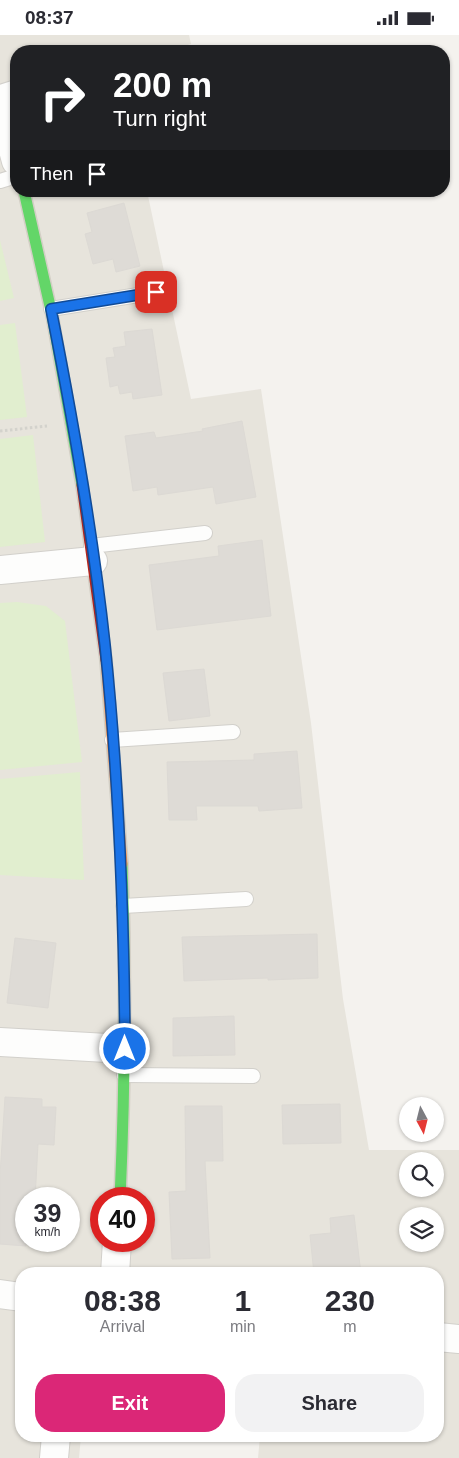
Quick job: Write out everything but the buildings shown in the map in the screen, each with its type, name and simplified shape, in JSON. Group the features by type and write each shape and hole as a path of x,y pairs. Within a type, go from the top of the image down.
{"street":[{"path":"0,102 10,139"},
{"path":"25,197 51,309 73,423 104,645 123,906 125,1062 120,1187"},
{"path":"0,570 92,553"},
{"path":"0,1042 125,1062"},
{"path":"115,1267 116,1252"},
{"path":"0,1294 15,1296"},
{"path":"444,1338 459,1339"},
{"path":"54,1458 55,1442"}],"lane":[{"path":"51,309 156,292"},
{"path":"92,553 206,533"},
{"path":"112,740 233,732"},
{"path":"123,906 246,899"},
{"path":"125,1062 253,1076"}],"path":[{"path":"0,431 73,423"}],"shaded area":[{"path":"0,35 189,35 191,44 188,45 10,45 10,197 148,197 191,399 261,389 311,723 343,999 369,1150 459,1150 459,1458 258,1458 259,1442 444,1442 444,1267 15,1267 15,1442 80,1442 79,1458 0,1458"}],"green space":[{"path":"0,240 14,298 0,301"},
{"path":"15,323 27,417 0,420 0,325"},
{"path":"33,435 45,542 0,547 0,439"},
{"path":"17,602 46,606 65,621 82,762 0,770 0,603"},
{"path":"80,772 84,880 0,875 0,779"}],"traffic: fast":[{"path":"25,197 52,315 82,485"},
{"path":"120,1187 124,1031 122,864"}],"traffic: slow":[{"path":"106,660 122,864"}],"traffic: jam":[{"path":"82,485 106,660"}],"route":[{"path":"125,1049 124,921 120,835 104,645 72,414 51,309 156,292"}]}
